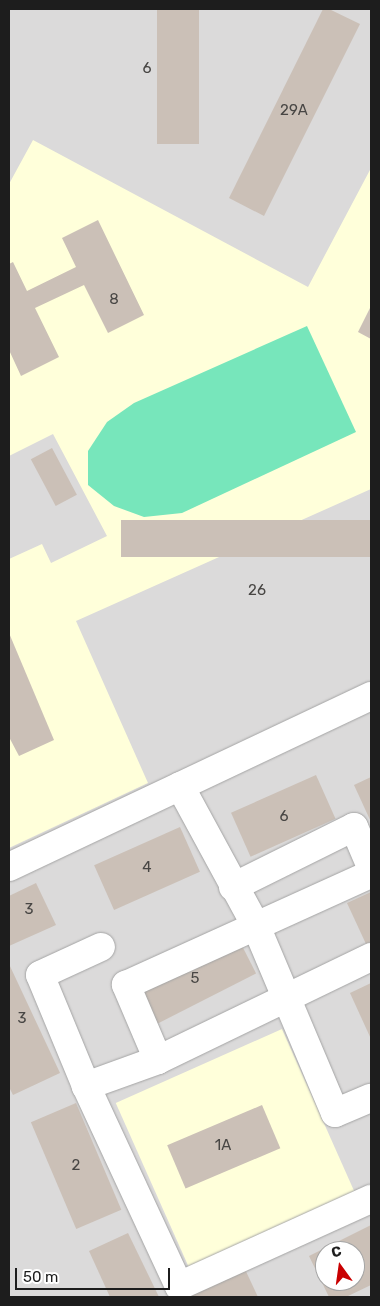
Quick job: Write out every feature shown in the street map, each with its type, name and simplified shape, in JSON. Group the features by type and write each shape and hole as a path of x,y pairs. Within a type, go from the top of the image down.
{"lane":[{"path":"9,867 371,696"},
{"path":"180,786 233,887 256,926 336,1113 371,1098"},
{"path":"233,887 354,827 371,867"},
{"path":"158,1060 126,985 371,874"},
{"path":"101,947 40,975 86,1086 179,1286 371,1199"},
{"path":"86,1086 158,1060 371,957"}],"shaded area":[{"path":"9,9 371,9 371,1297 9,1297"},
{"path":"33,140 308,287 371,168 371,489 76,621 148,783 9,848 9,559 42,544 51,563 107,536 53,434 9,456 9,184"},
{"path":"282,1029 357,1198 191,1272 116,1103"}],"green space":[{"path":"307,326 356,432 182,513 144,517 114,506 88,485 88,451 107,422 134,403"}],"building":[{"path":"157,9 199,9 199,144 157,144"},
{"path":"323,9 329,9 360,24 264,216 229,198"},
{"path":"98,220 144,315 108,333 84,285 35,308 59,357 21,376 9,350 9,264 13,262 27,291 76,267 62,238"},
{"path":"371,306 371,339 358,332"},
{"path":"52,448 77,495 56,506 31,459"},
{"path":"121,520 371,520 371,557 121,557"},
{"path":"9,633 54,740 19,756 9,737"},
{"path":"316,775 336,819 251,857 231,813"},
{"path":"371,777 371,822 354,785"},
{"path":"180,827 200,872 114,910 94,865"},
{"path":"36,883 56,925 9,946 9,896"},
{"path":"371,892 371,942 366,944 347,903"},
{"path":"237,936 256,973 155,1025 136,987"},
{"path":"9,964 60,1073 13,1095 9,1087"},
{"path":"371,983 371,1039 350,993"},
{"path":"76,1103 121,1210 76,1229 31,1122"},
{"path":"262,1105 280,1148 186,1189 167,1145"},
{"path":"371,1225 371,1285 365,1288 365,1241 339,1241"},
{"path":"128,1233 159,1297 110,1297 89,1251"},
{"path":"315,1253 315,1268 309,1256"},
{"path":"243,1265 258,1297 175,1297"},
{"path":"326,1291 358,1291 346,1297 329,1297"}]}
